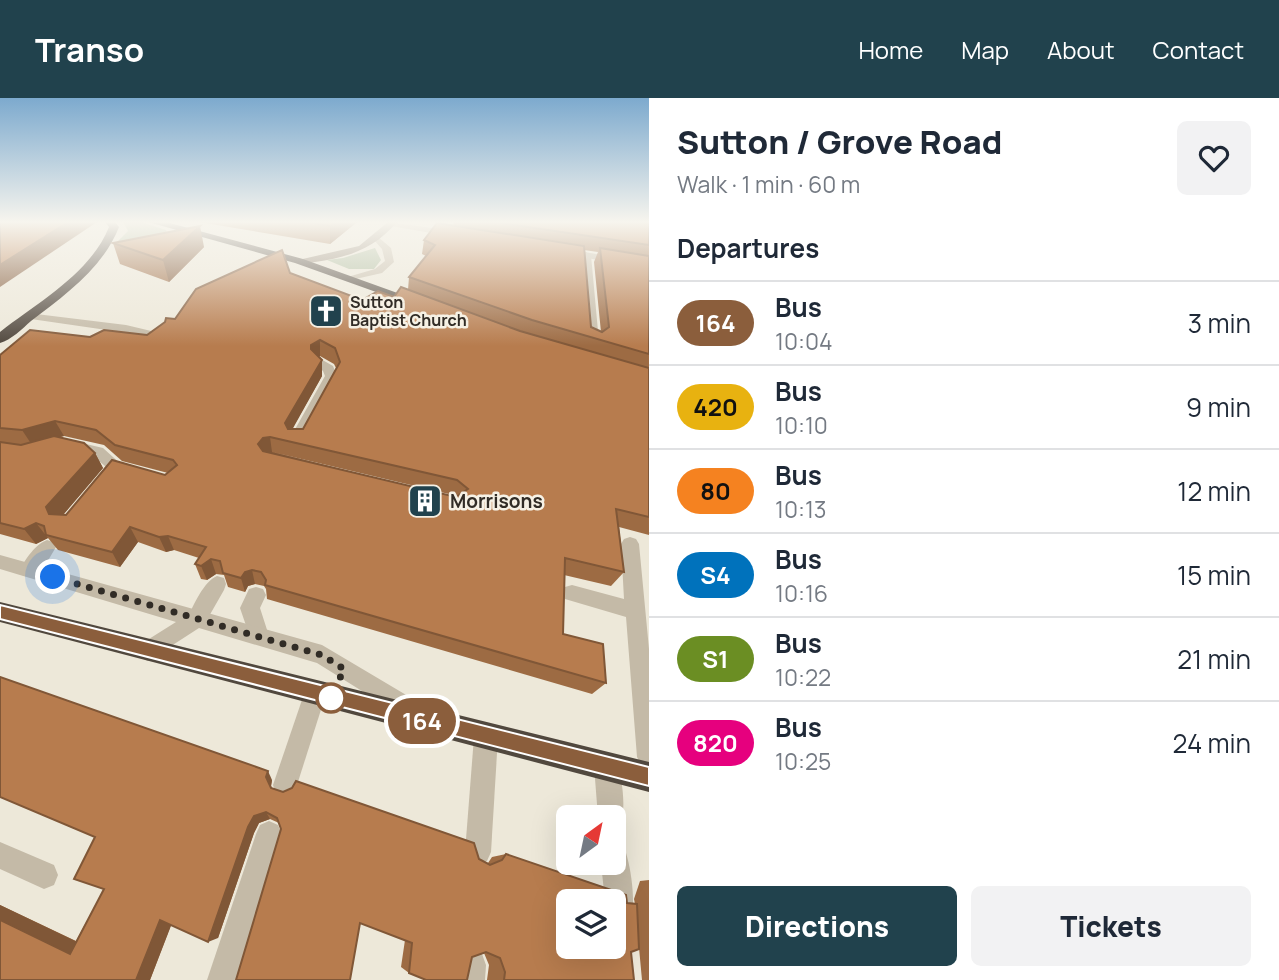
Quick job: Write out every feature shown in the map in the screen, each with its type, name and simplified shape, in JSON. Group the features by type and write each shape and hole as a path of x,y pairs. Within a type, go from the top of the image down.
{"highway":[{"path":"0,339 93,263"},
{"path":"306,263 354,278 439,311"},
{"path":"0,612 649,777"}],"street":[{"path":"354,278 374,275 383,271 388,263"},
{"path":"587,263 593,342"},
{"path":"28,316 126,327 162,335"},
{"path":"296,440 331,376 329,369 319,362"},
{"path":"53,447 63,444 98,452 117,471"},
{"path":"630,544 649,757"},
{"path":"29,570 47,547"},
{"path":"0,562 322,655 430,723"},
{"path":"148,651 197,619 217,584"},
{"path":"572,593 635,611"},
{"path":"256,595 250,608 259,636"},
{"path":"285,785 315,694"},
{"path":"478,852 486,737"},
{"path":"606,766 610,805"},
{"path":"222,980 270,834"},
{"path":"0,855 44,875"}],"green space":[{"path":"335,263 379,263 374,269 349,269"}],"building":[{"name":"Morrisons","path":"253,263 287,263 290,273 362,300 378,291 394,297 401,287 520,331 649,368 649,517 616,509 624,572 565,558 563,634 603,644 606,683 265,585 266,580 261,572 245,572 241,578 223,573 220,561 211,559 201,566 195,564 206,547 168,536 159,537 130,527 112,552 46,535 44,526 36,523 24,529 0,523 0,442 21,445 54,436 84,443 95,453 46,507 49,514 66,515 112,460 165,475 177,465 173,460 115,445 96,430 55,421 22,430 0,428 0,355 30,330 90,337 104,330 147,335 165,322 166,318 175,319 196,289","holes":["320,340 335,348 340,362 303,429 288,429 285,423 322,360 311,349 311,345","270,437 457,480 468,489 456,497 263,451 258,444 263,438"]},
{"path":"420,263 585,263 591,327 602,332 609,327 602,263 649,263 649,354 532,320 409,277"},
{"path":"0,677 268,771 266,777 271,788 283,792 292,788 296,781 474,843 479,859 490,865 502,860 506,854 556,871 556,875 567,875 608,889 556,889 556,959 626,959 626,895 627,903 637,904 639,949 631,952 634,980 504,980 505,972 500,958 486,952 472,957 467,980 426,980 409,973 412,943 360,923 350,980 236,980 281,829 277,818 266,812 254,816 248,827 208,942 160,920 136,980 0,980 0,920 70,954 104,889 74,879 95,837 0,797"}],"bus line":[{"name":"164","path":"0,612 649,777"}],"place":[{"name":"Sutton Baptist Church","path":"326,311"},
{"name":"Morrisons","path":"425,501"}],"route":[{"path":"53,577 322,655 344,669 331,698"}]}
